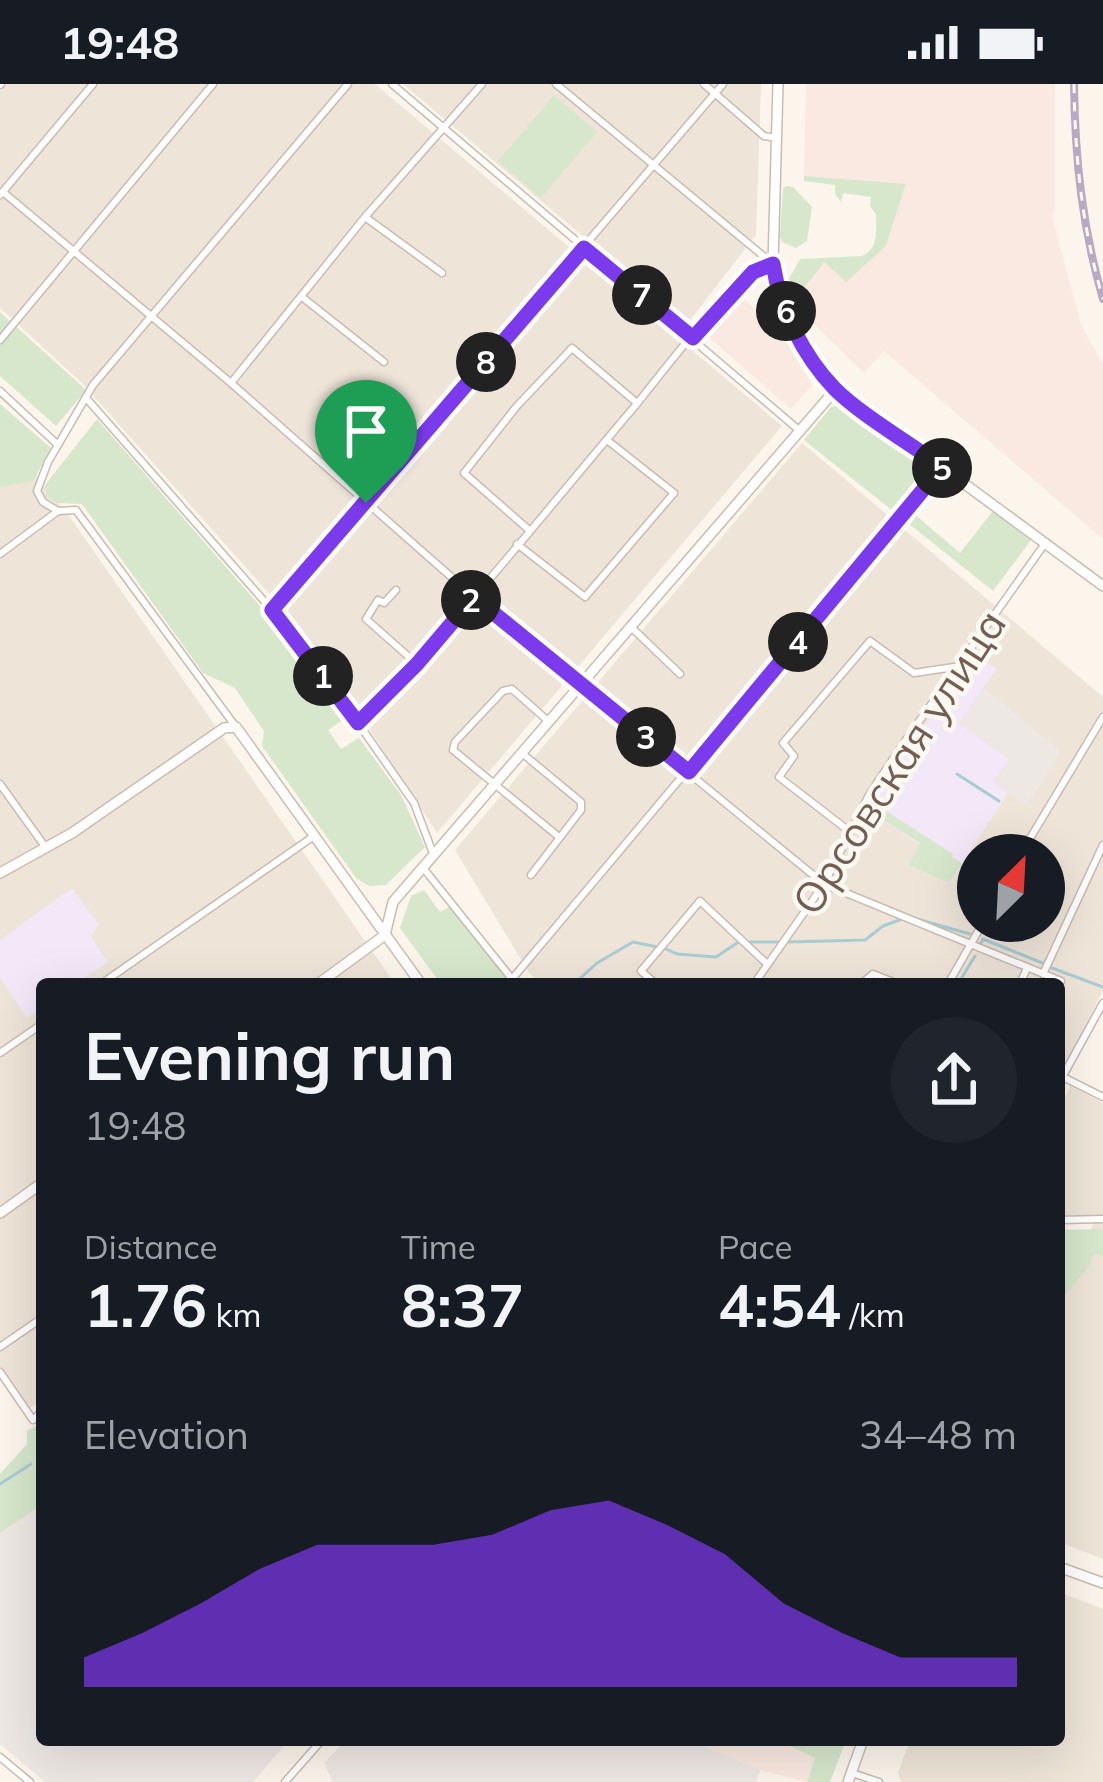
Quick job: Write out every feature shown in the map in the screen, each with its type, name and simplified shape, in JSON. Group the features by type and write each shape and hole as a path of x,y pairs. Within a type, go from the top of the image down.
{"main road":[{"path":"778,84 773,264 796,333 836,389 1103,586"},
{"path":"326,978 385,935 393,902 836,389"},
{"path":"0,873 46,848 224,728 236,727 417,978"},
{"path":"363,905 393,902"},
{"path":"0,1213 36,1187"},
{"path":"1065,1570 1103,1583"},
{"path":"850,1777 861,1746"}],"street":[{"path":"93,84 2,194 231,383 474,597 824,884 1052,978"},
{"path":"0,340 213,84"},
{"path":"58,511 43,502 38,490 93,385 348,84"},
{"path":"392,84 800,431"},
{"path":"231,383 365,217 482,84"},
{"path":"358,723 417,664 693,338 753,272 773,264 556,84"},
{"path":"704,84 764,136 777,138"},
{"path":"272,610 723,84"},
{"path":"365,217 442,273"},
{"path":"302,297 383,362"},
{"path":"529,530 464,473 518,406 572,348 638,403"},
{"path":"0,391 58,445"},
{"path":"87,399 272,610 358,723 414,803 434,856"},
{"path":"517,544 585,597 674,493 606,440"},
{"path":"517,978 942,467"},
{"path":"0,554 58,511 76,510 236,727"},
{"name":"Орсовская улица","path":"757,978 824,884 849,830 954,667 1046,542"},
{"path":"396,590 384,603 378,600 366,619 417,664"},
{"path":"629,625 680,674"},
{"path":"849,830 779,777 794,757 783,743 870,641 914,673 954,667"},
{"path":"547,720 512,688 503,691 455,742 453,751 559,837"},
{"path":"1032,834 1103,717"},
{"path":"520,752 581,802 581,810 531,875"},
{"path":"0,784 46,848"},
{"path":"110,978 314,836"},
{"path":"1043,974 1103,844"},
{"path":"424,869 512,978"},
{"path":"649,978 641,971 700,901 766,963"},
{"path":"951,978 972,942"},
{"path":"1023,978 1027,968"},
{"path":"1065,1073 1103,1003"},
{"path":"0,1053 36,1028"},
{"path":"1065,1082 1103,1097"},
{"path":"1065,1220 1103,1219"},
{"path":"0,1347 36,1322"},
{"path":"0,1372 33,1420 36,1417"},
{"path":"285,1782 317,1746"},
{"path":"0,1756 30,1782"},
{"path":"850,1777 879,1782"}],"shaded area":[{"path":"6,84 375,84 782,426 437,833 360,715 273,598 83,384 0,308 0,90"},
{"path":"403,84 761,84 756,235 687,324"},
{"path":"806,84 1055,84 1052,217 1081,325 1103,365 1103,539 884,351 864,373 793,303 825,261 851,274 886,247 906,185 804,176"},
{"path":"741,297 779,330 812,385 791,409 707,336"},
{"path":"0,430 72,520 391,978 36,978 36,1404 30,1408 0,1367"},
{"path":"802,443 1103,697 1103,990 1065,1069 1065,978 534,978 455,850"},
{"path":"974,652 997,669 958,724 1009,759 993,781 1008,793 981,834 957,834 957,872 949,884 907,865 919,844 867,811"},
{"path":"984,688 1061,752 1026,806 993,781 1008,759 958,724"},
{"path":"72,888 99,925 91,937 108,962 85,978 36,978 36,1011 27,1018 0,978 0,940"},
{"path":"1070,1086 1103,1103 1103,1559 1065,1544 1065,1296 1097,1215 1065,1215 1065,1097"},
{"path":"36,1509 36,1746 284,1746 253,1782 45,1782 0,1744 0,1533"},
{"path":"1065,1594 1103,1609 1103,1782 901,1782 898,1773 908,1746 1065,1746"},
{"path":"340,1746 704,1746 760,1770 756,1782 333,1782 324,1763"},
{"path":"704,1746 820,1746 807,1782 760,1770"}],"green space":[{"path":"554,95 597,132 541,198 498,161"},
{"path":"804,176 906,184 886,246 846,282 824,262 796,298 789,279 800,259 862,256 874,244 876,233 871,197 843,193 841,202 835,185 804,181"},
{"path":"787,186 812,207 807,241 796,248 780,237 783,188"},
{"path":"0,312 86,390 56,426 0,376"},
{"path":"0,404 51,448 33,481 0,487"},
{"path":"841,404 941,475 913,513 960,553 993,511 1031,540 993,591 804,440 831,407"},
{"path":"97,419 272,620 346,718 328,730 341,749 359,738 401,795 425,847 386,885 369,886 356,878 262,746 264,731 235,688 203,673 82,504 57,503 46,496 45,485"},
{"path":"872,802 953,854 957,871 949,883 908,865 920,843 867,810"},
{"path":"424,890 440,912 451,906 511,978 437,978 400,928 411,896"},
{"path":"1103,1229 1103,1256 1094,1254 1065,1295 1065,1230"},
{"path":"36,1426 36,1509 0,1533 0,1474 27,1444 27,1431"},
{"path":"790,1746 844,1746 830,1782 807,1782 815,1758"}],"waterway":[{"path":"957,774 999,801"},
{"path":"787,942 865,940 902,919"},
{"path":"917,919 957,930"},
{"path":"980,945 983,939 1045,964"},
{"path":"664,948 677,954 716,957 740,941"},
{"path":"581,978 633,942 658,947"},
{"path":"749,942 778,942"},
{"path":"962,978 975,956"},
{"path":"1052,968 1103,987"},
{"path":"0,1484 31,1464"}],"railway":[{"path":"1074,84 1081,193 1103,299"}],"route":[{"path":"584,248 693,338 753,272 773,264 796,333 836,389 942,467 689,772 474,597 358,723 272,610 366,503 584,248"}]}
